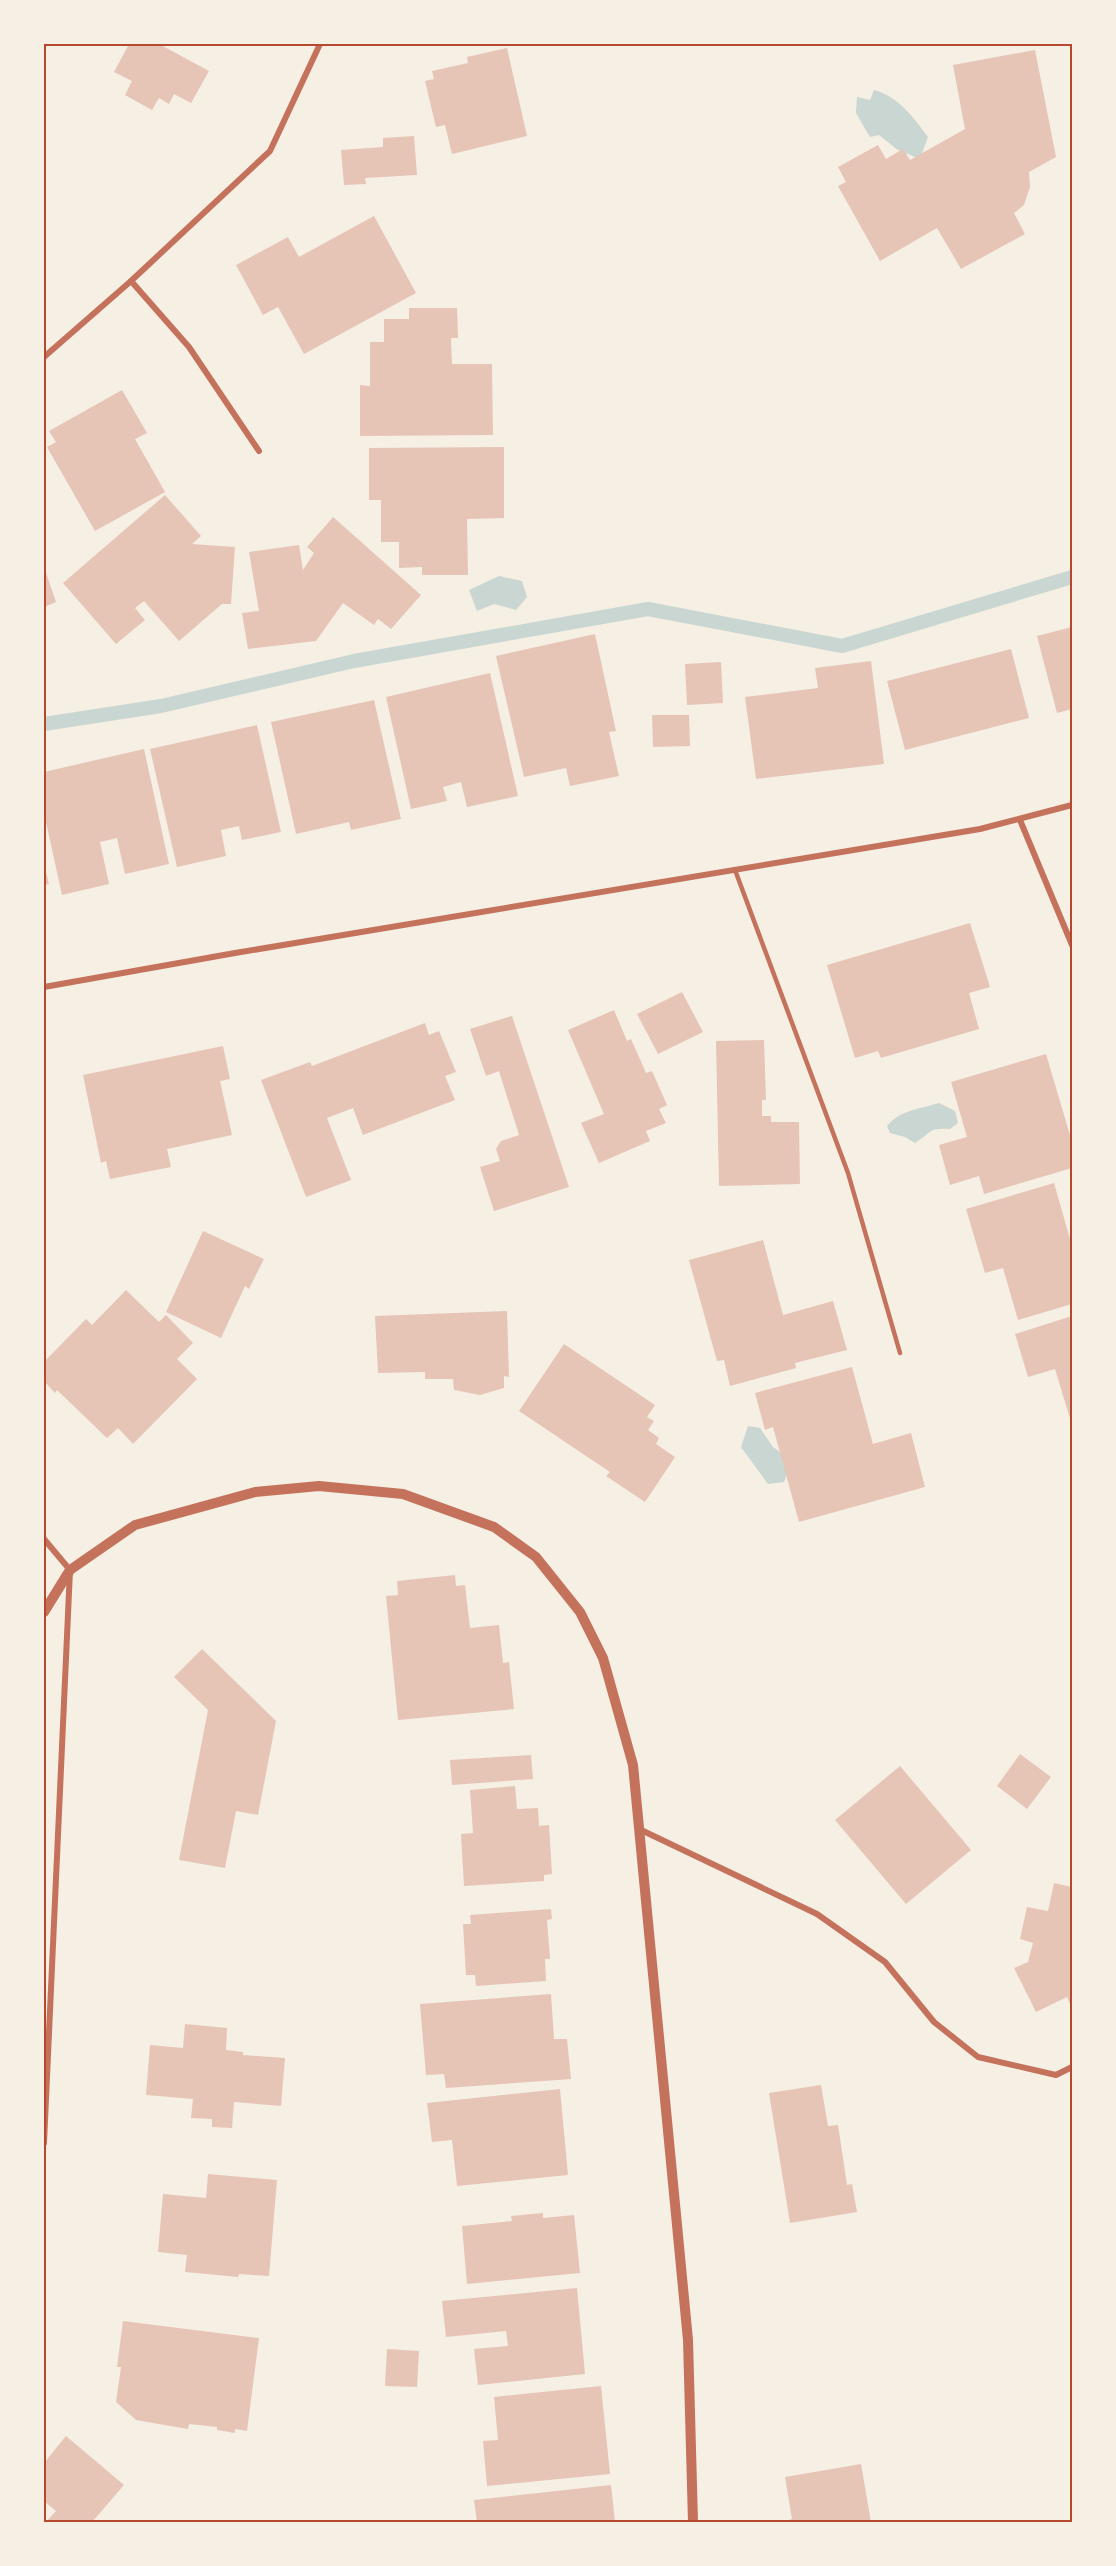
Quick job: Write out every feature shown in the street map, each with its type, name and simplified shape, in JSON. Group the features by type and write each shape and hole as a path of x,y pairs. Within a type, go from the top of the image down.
{"street":[{"path":"44,357 131,281 270,151 320,44"},
{"path":"131,281 189,347 259,451"},
{"path":"44,987 980,829 1072,805"},
{"path":"1020,820 1072,945"},
{"path":"44,1612 70,1570 135,1524 255,1492 319,1486 403,1494 494,1527 536,1557 580,1612 603,1658 633,1764 688,2340 693,2523"},
{"path":"44,1539 70,1570 44,2143"},
{"path":"639,1828 817,1914 885,1962 934,2022 978,2057 1056,2075 1072,2067"}],"lane":[{"path":"735,870 848,1173 900,1353"}],"shaded area":[{"path":"874,90 898,102 928,137 920,159 898,150 879,135 870,137 856,113 857,97 870,100"},
{"path":"499,576 522,581 527,597 516,610 494,604 477,611 469,590"},
{"path":"939,1103 955,1111 958,1123 950,1129 934,1130 915,1143 905,1137 890,1133 887,1126 898,1116"},
{"path":"748,1426 760,1428 773,1447 784,1455 790,1467 784,1482 768,1484 741,1447"}],"building":[{"path":"129,44 159,44 209,71 191,103 174,94 169,104 159,98 152,110 125,95 132,81 114,72"},
{"path":"507,48 527,136 452,154 445,125 436,127 425,81 434,79 432,71 468,63 467,57"},
{"path":"1035,50 1056,157 1029,172 1030,187 1024,205 1014,213 1025,234 961,269 937,228 880,261 838,186 846,182 838,167 878,145 886,159 903,149 910,160 965,129 953,65"},
{"path":"414,136 417,175 365,178 366,184 344,185 341,150 383,147 383,138"},
{"path":"374,216 416,293 304,354 278,307 263,315 236,265 288,237 299,257"},
{"path":"409,308 457,308 458,338 451,338 452,364 492,364 493,435 360,436 360,385 370,386 370,342 384,342 384,319 409,319"},
{"path":"122,390 147,433 135,439 165,492 95,531 47,447 56,442 49,431"},
{"path":"504,447 504,518 467,519 468,575 422,575 422,567 399,568 399,542 381,542 381,500 369,500 369,448"},
{"path":"165,495 201,536 192,544 235,547 231,604 222,604 179,641 144,601 135,608 145,620 116,644 63,583"},
{"path":"333,517 421,595 391,629 378,619 374,625 343,603 316,641 248,649 242,613 259,611 249,552 299,545 303,570 314,553 307,547"},
{"path":"44,567 56,602 44,607"},
{"path":"1072,627 1072,709 1057,713 1037,636"},
{"path":"595,634 616,731 609,732 619,776 570,786 566,768 524,777 496,656"},
{"path":"1011,649 1029,718 905,750 887,681"},
{"path":"871,661 884,764 756,779 745,697 818,688 815,668"},
{"path":"721,662 723,703 687,705 685,664"},
{"path":"490,673 518,796 467,807 461,782 443,787 447,801 411,809 386,697"},
{"path":"374,700 401,819 351,830 349,822 296,834 271,722"},
{"path":"652,715 689,715 690,746 653,747"},
{"path":"257,725 281,832 242,840 239,826 221,830 226,856 177,867 150,749"},
{"path":"144,749 169,864 125,874 117,838 100,842 109,884 62,895 44,813 44,772"},
{"path":"44,864 49,884 44,885"},
{"path":"970,923 990,987 969,993 979,1029 881,1058 878,1051 855,1058 827,965"},
{"path":"682,992 703,1032 658,1054 637,1014"},
{"path":"614,1010 627,1041 631,1039 646,1073 652,1071 667,1105 659,1109 666,1123 646,1131 650,1141 599,1163 581,1123 604,1114 568,1030"},
{"path":"512,1016 569,1187 494,1211 480,1167 500,1161 496,1149 501,1141 519,1135 499,1071 486,1076 470,1029"},
{"path":"425,1023 429,1035 439,1031 456,1072 445,1076 455,1100 363,1135 353,1108 327,1118 351,1180 306,1197 261,1080 310,1062 312,1066"},
{"path":"764,1040 766,1100 762,1100 762,1116 771,1116 771,1122 799,1122 800,1184 719,1186 716,1041"},
{"path":"223,1046 230,1079 220,1081 232,1135 167,1149 171,1167 110,1179 106,1161 101,1163 83,1075"},
{"path":"1046,1054 1072,1142 1072,1168 984,1194 979,1176 950,1185 939,1145 967,1137 951,1082"},
{"path":"1054,1183 1072,1246 1072,1304 1018,1320 1003,1268 985,1273 966,1209"},
{"path":"203,1231 264,1259 249,1289 245,1286 221,1338 166,1312"},
{"path":"763,1240 783,1315 833,1301 847,1350 795,1363 796,1368 730,1386 724,1360 717,1361 689,1260"},
{"path":"126,1290 159,1322 166,1315 193,1343 177,1359 197,1379 133,1444 118,1428 107,1438 57,1390 55,1393 44,1381 44,1362 86,1319 92,1325"},
{"path":"507,1311 509,1377 504,1376 504,1388 480,1395 454,1390 453,1379 425,1379 425,1372 378,1373 375,1316"},
{"path":"1072,1316 1072,1425 1055,1369 1028,1377 1015,1334"},
{"path":"564,1344 655,1405 647,1417 654,1421 648,1430 659,1438 656,1444 675,1457 645,1502 606,1476 610,1472 519,1411"},
{"path":"852,1367 873,1444 911,1433 925,1487 799,1522 773,1427 765,1430 755,1393"},
{"path":"455,1575 456,1586 465,1585 470,1628 499,1625 503,1663 509,1662 514,1709 398,1720 386,1596 398,1595 397,1581"},
{"path":"202,1649 276,1721 258,1815 236,1811 225,1868 179,1860 208,1710 174,1677"},
{"path":"1020,1754 1051,1777 1027,1809 997,1786"},
{"path":"531,1755 533,1779 452,1785 450,1760"},
{"path":"900,1766 971,1850 906,1904 835,1820"},
{"path":"515,1786 517,1809 538,1808 539,1826 549,1825 552,1874 544,1875 544,1881 464,1886 461,1834 473,1833 470,1790"},
{"path":"1054,1883 1072,1887 1072,2008 1067,1997 1036,2012 1014,1968 1028,1962 1033,1943 1020,1939 1027,1907 1048,1911"},
{"path":"551,1909 552,1919 547,1920 550,1959 545,1959 546,1981 476,1986 475,1975 466,1975 463,1924 471,1924 470,1915"},
{"path":"551,1994 554,2039 567,2039 571,2079 446,2088 444,2074 426,2075 420,2004"},
{"path":"185,2024 227,2028 226,2050 243,2052 243,2055 285,2058 281,2106 234,2102 232,2128 212,2127 212,2119 191,2118 193,2099 146,2095 150,2045 183,2048"},
{"path":"821,2085 828,2126 838,2125 847,2185 852,2184 857,2212 790,2223 769,2093"},
{"path":"560,2089 568,2175 457,2186 452,2140 432,2142 427,2103"},
{"path":"208,2174 277,2180 269,2276 239,2274 238,2277 185,2272 187,2255 158,2252 163,2194 206,2198"},
{"path":"543,2213 543,2218 574,2215 580,2273 467,2284 462,2226 512,2221 511,2216"},
{"path":"577,2288 585,2374 478,2385 474,2349 508,2346 506,2331 446,2337 442,2301"},
{"path":"123,2321 259,2338 247,2431 235,2429 235,2433 217,2430 217,2427 189,2424 188,2429 136,2420 116,2402 121,2367 117,2367"},
{"path":"387,2349 419,2351 417,2387 385,2386"},
{"path":"601,2386 610,2474 487,2486 483,2441 498,2440 494,2397"},
{"path":"66,2436 124,2485 92,2522 46,2522 56,2511 44,2501 44,2463"},
{"path":"861,2464 871,2522 782,2522 792,2519 785,2477"},
{"path":"611,2485 615,2522 477,2522 474,2500"}],"waterway":[{"path":"44,724 161,706 354,661 648,609 842,646 1072,577"}]}
